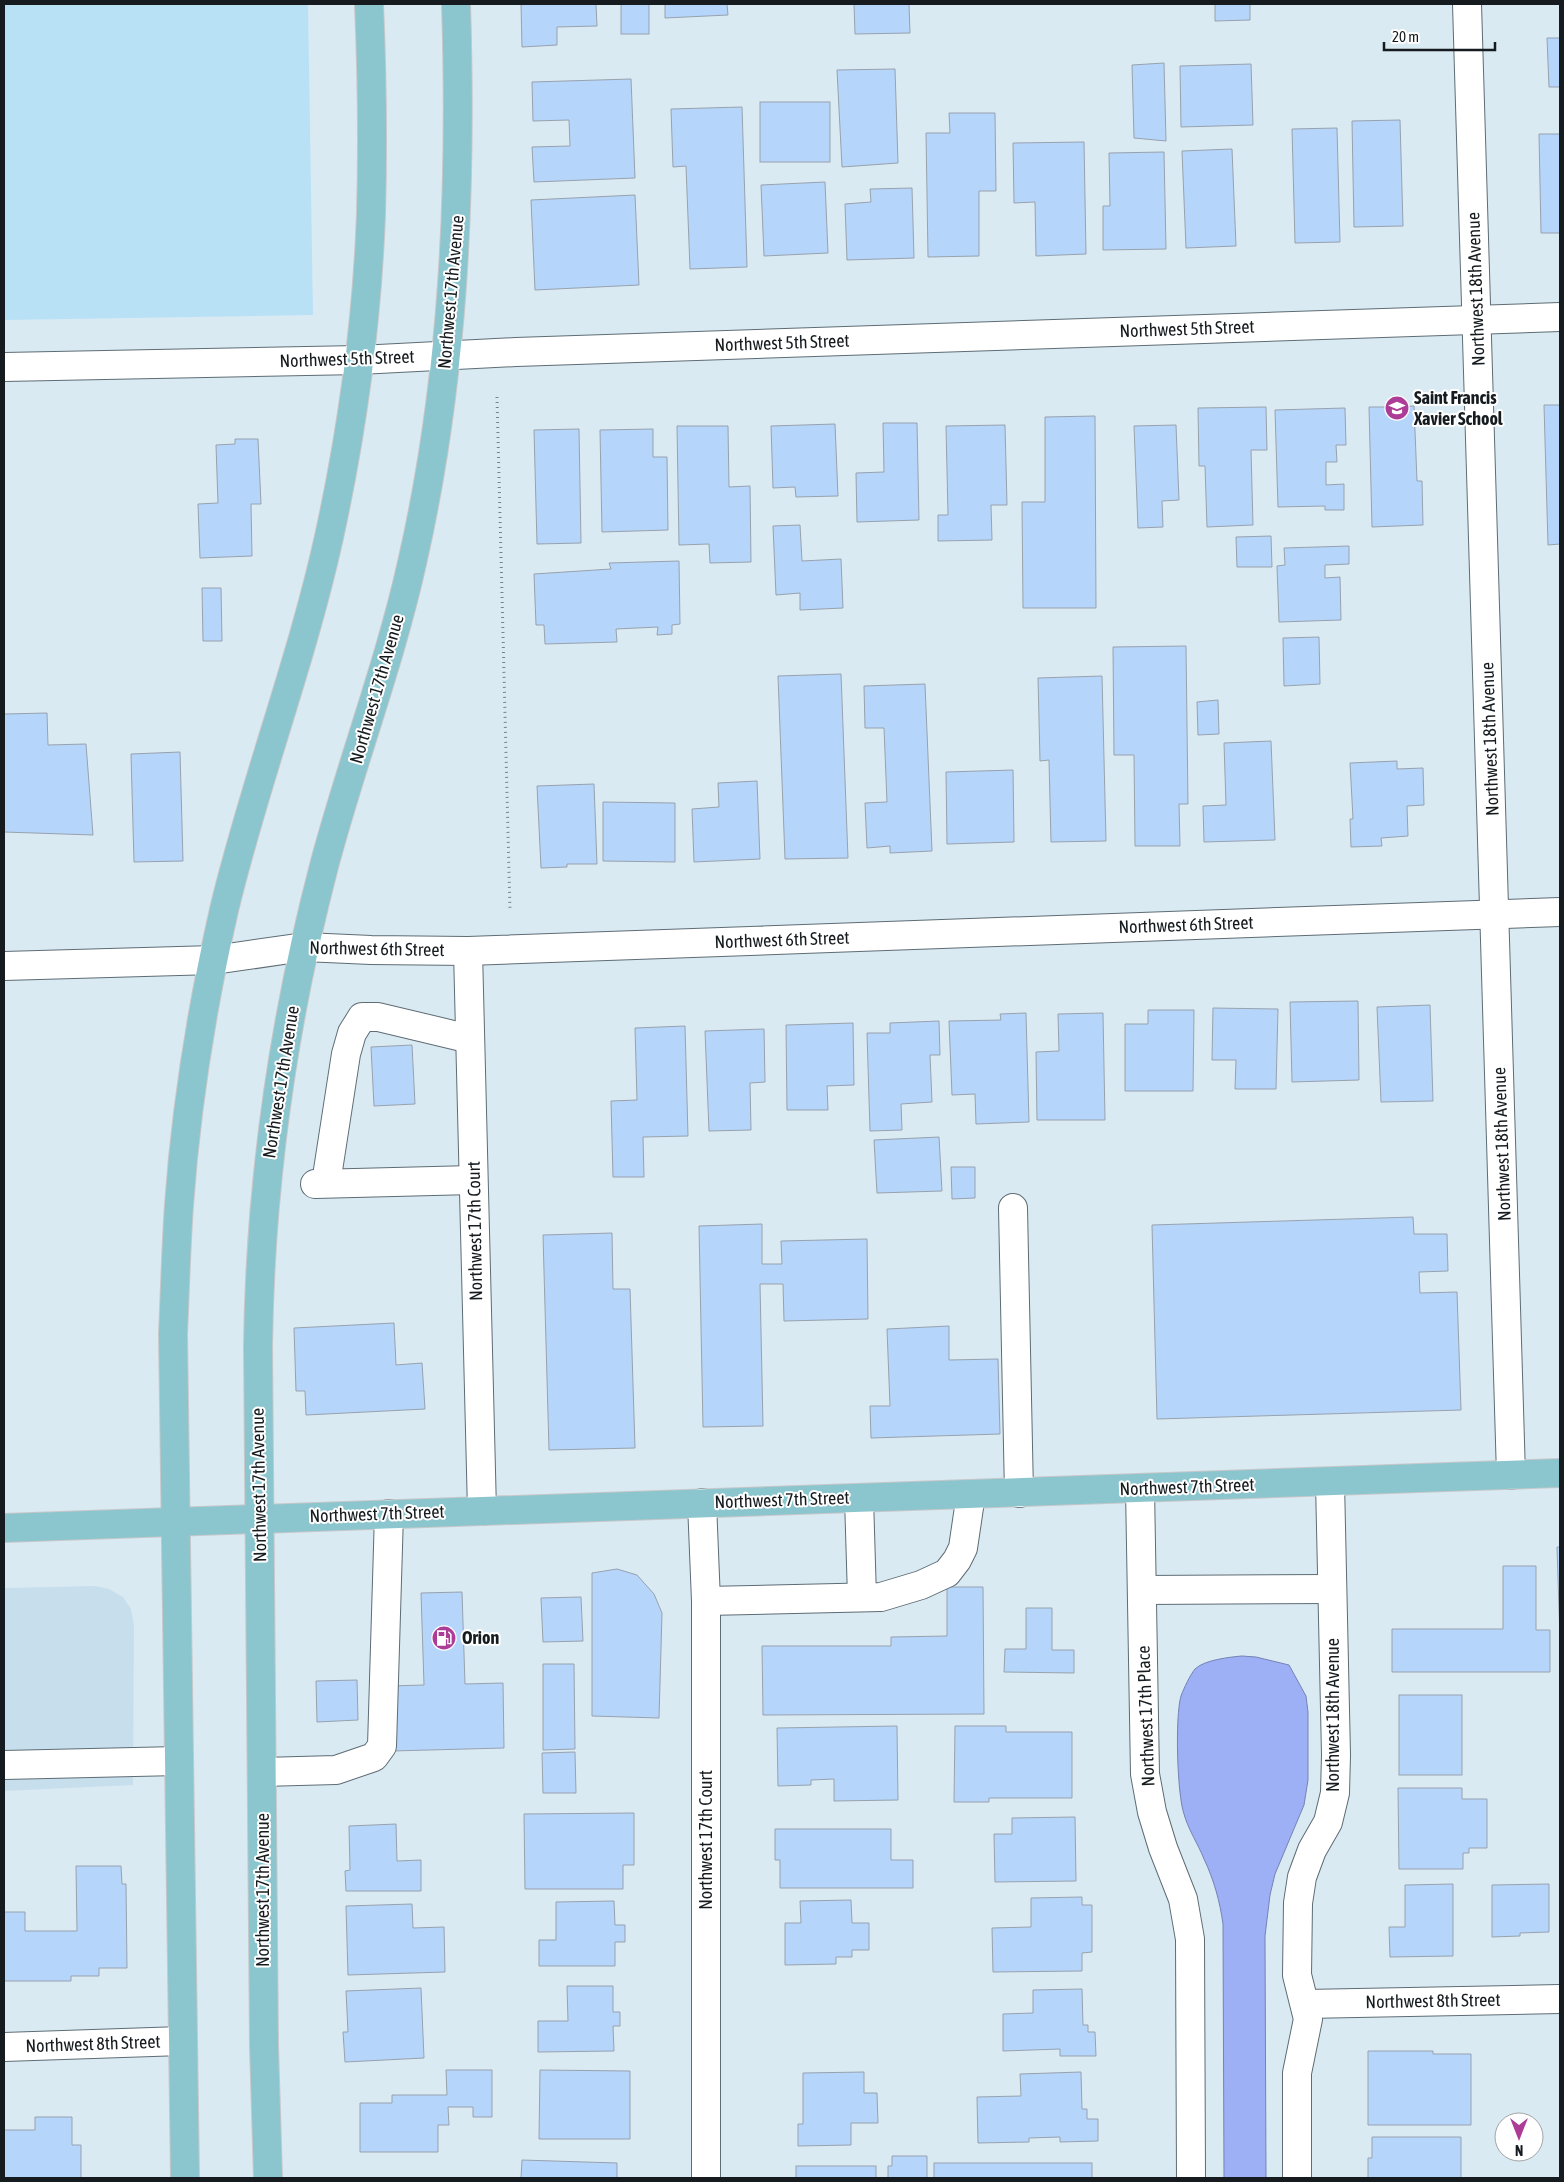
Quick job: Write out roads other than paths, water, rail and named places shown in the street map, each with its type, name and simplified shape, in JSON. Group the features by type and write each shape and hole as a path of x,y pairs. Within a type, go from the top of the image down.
{"main road":[{"path":"185,2178 173,1334 179,1206 194,1068 214,960 243,836 289,691 329,538 359,360 371,211 373,100 369,4"},
{"name":"Northwest 17th Avenue","path":"268,2178 264,2046 258,1347 263,1226 276,1110 304,947 324,864 394,638 409,578 435,437 446,356 457,227 459,163 456,4"},
{"name":"Northwest 7th Street","path":"4,1528 1560,1473"}],"street":[{"name":"Northwest 18th Avenue","path":"1467,4 1478,319 1511,1475"},
{"name":"Northwest 5th Street","path":"4,367 359,360 526,352 1560,317"},
{"name":"Northwest 6th Street","path":"4,966 214,960 304,947 468,951 1560,912"},
{"name":"Northwest 17th Court","path":"468,951 482,1511"},
{"path":"470,1039 378,1017 362,1017 352,1032 346,1054 320,1184 473,1180"},
{"path":"1013,1208 1020,1493"},
{"name":"Northwest 18th Avenue","path":"1297,2178 1297,2073 1306,2011 1297,1975 1298,1903 1302,1877 1312,1850 1328,1822 1335,1793 1336,1755 1330,1482"},
{"name":"Northwest 17th Place","path":"1140,1488 1146,1774 1152,1812 1163,1848 1183,1898 1190,1939 1191,2178"},
{"path":"706,1601 880,1597 921,1585 947,1573 957,1560 963,1548 971,1494"},
{"path":"859,1498 862,1597"},
{"name":"Northwest 17th Court","path":"702,1503 706,1601 706,2178"},
{"path":"262,1772 336,1770 374,1758 382,1746 389,1514"},
{"path":"1142,1590 1331,1589"},
{"path":"4,1765 178,1761"},
{"name":"Northwest 8th Street","path":"1306,2011 1560,1999"},
{"name":"Northwest 8th Street","path":"4,2047 182,2041"}],"water":[{"path":"1242,1656 1256,1657 1289,1665 1306,1696 1308,1712 1308,1780 1304,1805 1275,1874 1270,1895 1265,1936 1266,2178 1224,2178 1223,1924 1211,1875 1184,1814 1178,1773 1177,1737 1179,1706 1189,1678 1195,1669 1204,1663"}],"place":[{"name":"Saint Francis Xavier School","path":"1397,408"},
{"name":"Orion","path":"444,1638"}]}
